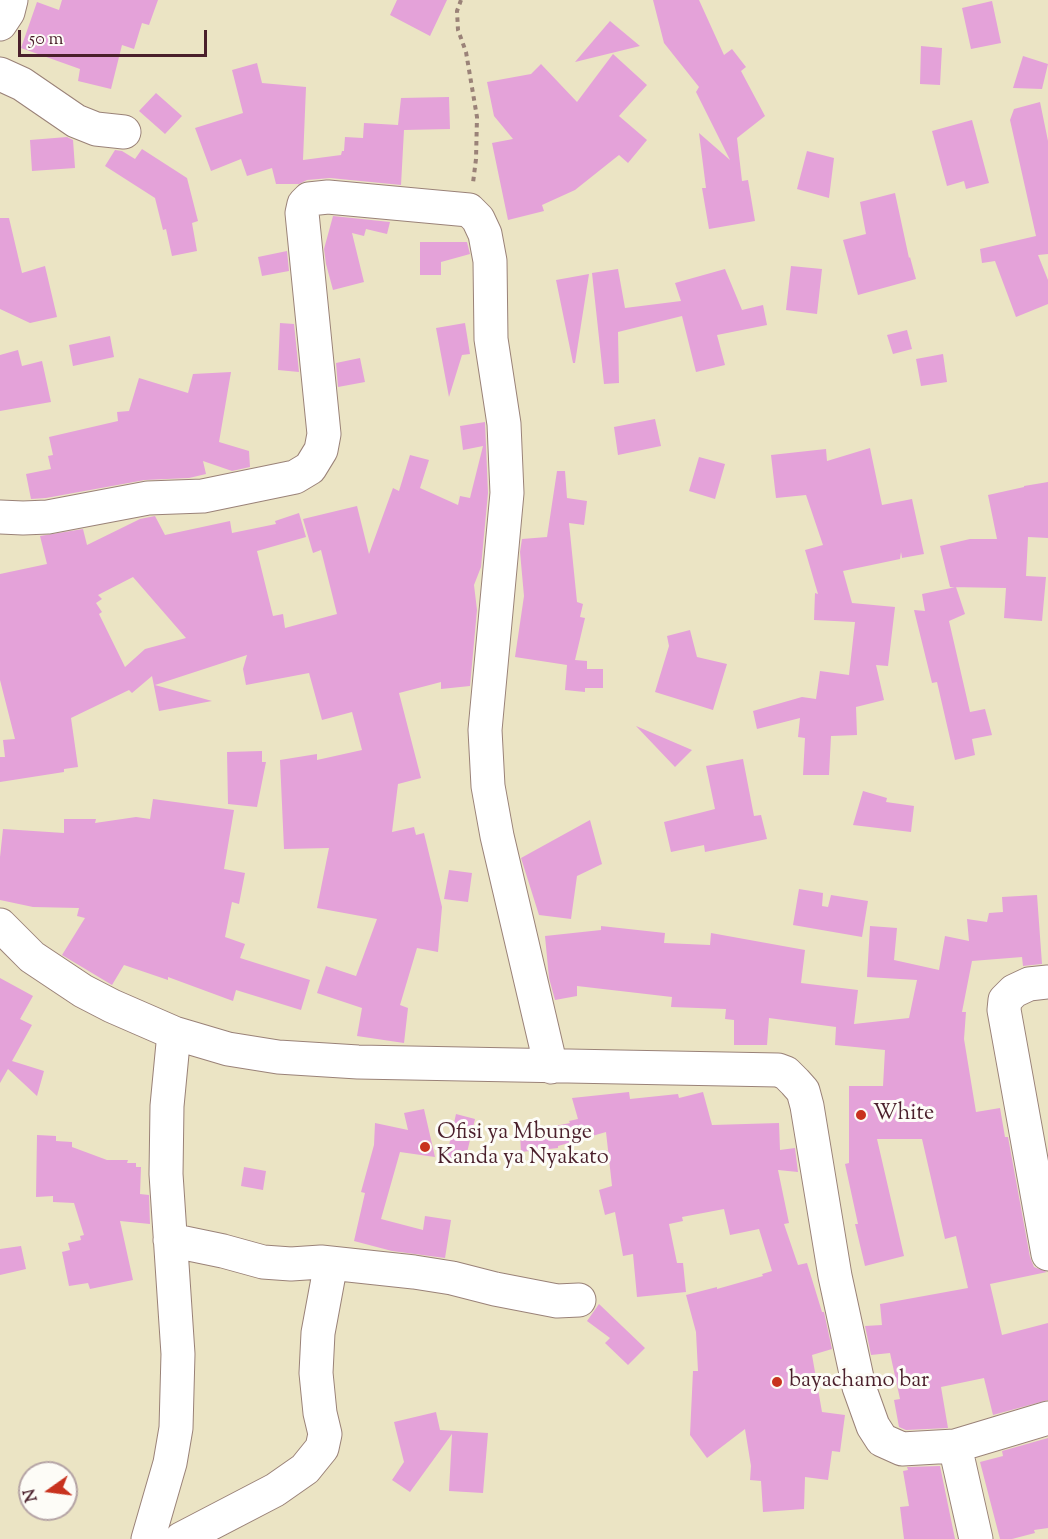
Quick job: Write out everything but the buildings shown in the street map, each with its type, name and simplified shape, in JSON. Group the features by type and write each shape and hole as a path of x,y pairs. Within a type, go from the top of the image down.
{"street":[{"path":"0,24 8,12 11,0"},
{"path":"0,74 22,84 76,121 96,129 124,132"},
{"path":"0,517 48,517 148,498 203,496 295,477 310,468 321,450 324,434 302,213 304,204 309,199 328,197 469,210 478,219 485,234 490,261 491,339 504,424 507,493 486,730 488,786 497,836 551,1067"},
{"path":"0,925 32,957 83,991 174,1033 228,1049 278,1057 358,1062 778,1070 803,1091 835,1276 859,1387 873,1426 882,1440 902,1449 955,1446 1048,1418"},
{"path":"1048,981 1029,984 1014,991 1005,1000 1004,1010 1048,1254"},
{"path":"148,1539 170,1463 176,1428 178,1354 166,1174 167,1106 174,1033"},
{"path":"170,1240 263,1262 331,1263 452,1278 557,1301 579,1300"},
{"path":"181,1539 275,1490 305,1469 322,1448 325,1434 320,1413 316,1373 318,1333 331,1263"},
{"path":"955,1446 976,1539"}],"path":[{"path":"461,0 457,11 458,30 466,52 477,117 476,159 469,210"}],"place":[{"name":"White","path":"861,1115"},
{"name":"Ofisi ya Mbunge Kanda ya Nyakato","path":"425,1147"},
{"name":"bayachamo bar","path":"777,1382"}]}
